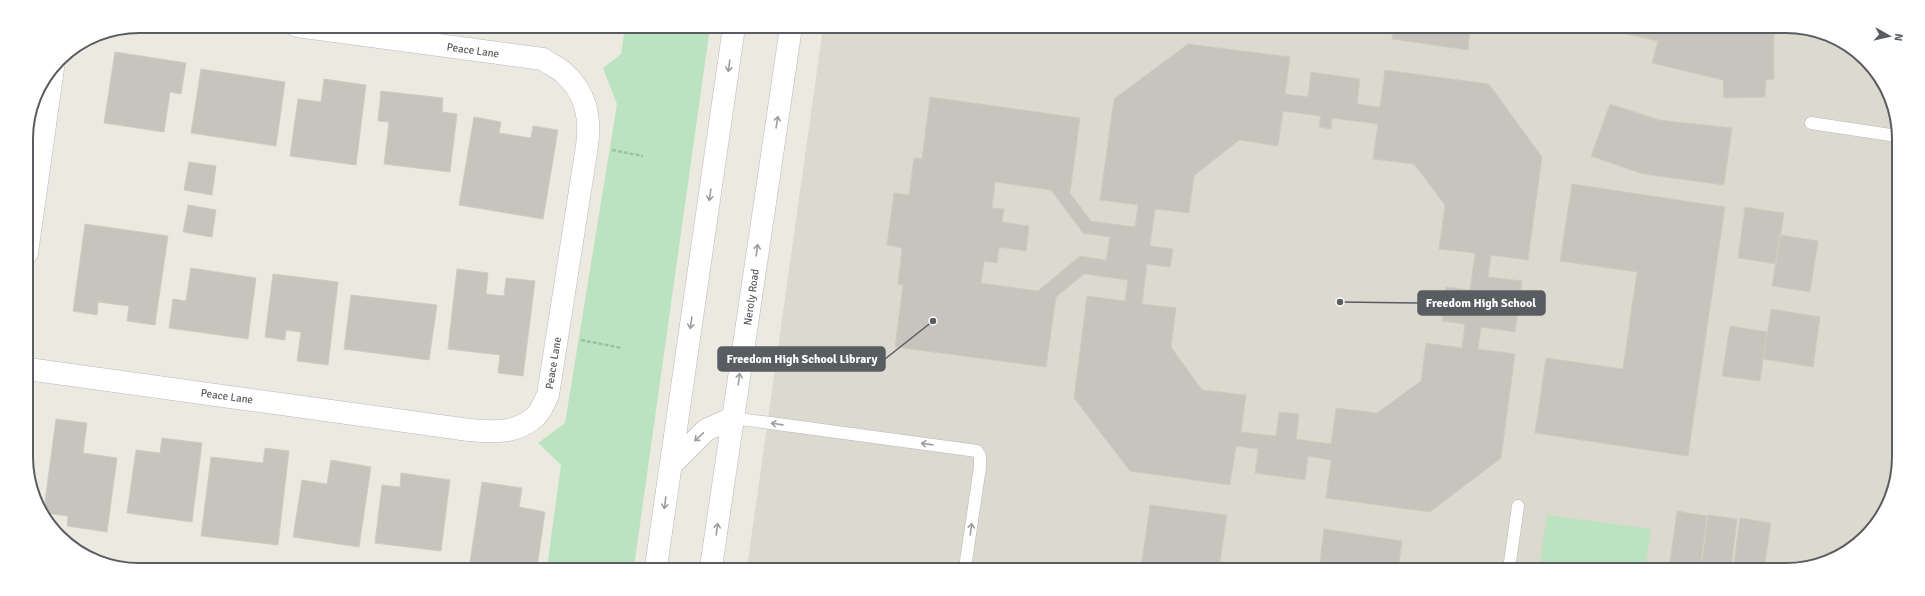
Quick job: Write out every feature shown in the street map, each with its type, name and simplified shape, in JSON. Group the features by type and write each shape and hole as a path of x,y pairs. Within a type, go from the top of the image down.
{"street":[{"name":"Peace Lane","path":"33,370 497,432 516,429 536,416 548,395 589,133 584,98 563,72 543,59 349,33"},
{"path":"657,563 733,33"},
{"name":"Neroly Road","path":"712,563 790,33"},
{"path":"33,210 51,79"},
{"path":"670,465 706,430 733,418"}],"lane":[{"path":"1811,124 1892,135"},
{"path":"733,418 977,451 980,456 980,467 967,563"},
{"path":"1510,563 1518,506"}],"path":[{"path":"587,146 643,156"},
{"path":"557,336 622,348"}],"shaded area":[{"path":"822,33 1786,33 1813,37 1827,41 1839,47 1851,55 1866,69 1881,92 1890,118 1892,132 1891,471 1884,498 1866,527 1851,541 1827,555 1793,563 748,563"}],"green space":[{"path":"624,33 709,33 635,563 548,563 561,465 538,443 565,423 617,104 603,68 621,54"},
{"path":"1547,515 1651,529 1646,563 1540,563"}],"building":[{"path":"1393,33 1470,33 1468,50 1392,39"},
{"path":"1622,33 1774,33 1774,79 1766,80 1765,97 1724,98 1723,80 1652,63 1658,41"},
{"path":"1188,44 1290,57 1285,94 1308,97 1311,72 1360,79 1357,104 1380,107 1385,70 1489,84 1542,157 1528,260 1491,255 1488,277 1522,281 1515,332 1481,327 1478,349 1515,354 1501,458 1430,512 1326,498 1331,460 1308,456 1305,480 1255,473 1258,449 1236,446 1230,485 1130,471 1074,398 1087,296 1125,301 1128,280 1084,274 1056,297 1046,367 895,347 903,285 898,284 902,248 887,245 894,193 909,195 914,158 922,159 930,97 1080,118 1070,193 1091,221 1135,227 1138,205 1100,200 1114,99","holes":["1283,111 1321,116 1319,127 1331,129 1332,118 1378,124 1373,159 1414,164 1445,205 1439,249 1475,253 1470,290 1446,287 1442,321 1465,324 1462,348 1426,343 1421,381 1377,413 1336,408 1331,444 1296,439 1299,414 1279,412 1276,436 1241,432 1246,395 1202,390 1171,347 1176,308 1142,304 1147,264 1170,267 1173,249 1150,246 1155,209 1189,213 1194,176 1239,140 1278,146","995,182 1051,190 1083,233 1110,237 1106,260 1080,256 1038,291 981,283 984,261 997,263 999,247 1026,251 1029,226 1002,222 1004,209 992,208"]},
{"path":"115,52 186,63 181,94 170,92 164,132 104,123"},
{"path":"201,69 285,82 276,146 191,133"},
{"path":"324,79 366,85 356,165 290,156 298,99 321,102"},
{"path":"381,91 443,98 442,112 457,114 450,172 384,164 389,122 378,121"},
{"path":"1610,104 1659,120 1732,128 1724,185 1643,174 1591,156"},
{"path":"474,117 501,122 499,133 531,138 533,126 558,130 543,219 459,205"},
{"path":"189,162 216,166 212,195 184,190"},
{"path":"1572,184 1725,207 1688,456 1535,433 1546,358 1623,369 1637,272 1560,261"},
{"path":"188,205 216,210 212,237 183,232"},
{"path":"1745,207 1784,213 1776,264 1738,258"},
{"path":"85,224 168,236 155,325 127,321 129,306 98,302 97,315 73,311"},
{"path":"1780,235 1818,241 1810,292 1772,286"},
{"path":"191,268 256,278 248,339 169,328 173,299 186,301"},
{"path":"457,269 488,273 486,294 504,296 506,278 535,281 523,376 498,373 500,355 448,349"},
{"path":"273,274 338,282 328,365 297,361 301,332 286,330 285,340 265,337"},
{"path":"351,295 437,305 429,360 344,349"},
{"path":"1771,309 1820,317 1813,367 1763,359"},
{"path":"1730,326 1767,332 1760,381 1722,376"},
{"path":"56,419 87,423 83,453 117,458 107,532 67,526 68,516 49,513 45,505"},
{"path":"162,438 202,443 192,522 127,513 136,450 160,453"},
{"path":"265,448 289,451 278,545 201,536 211,457 263,463"},
{"path":"331,460 371,467 359,547 293,537 302,480 327,484"},
{"path":"401,473 450,480 441,551 375,543 382,485 400,487"},
{"path":"482,482 522,488 519,507 545,512 538,563 470,562"},
{"path":"1150,505 1227,515 1220,563 1142,563"},
{"path":"1677,511 1707,516 1701,563 1670,563"},
{"path":"1708,515 1737,519 1732,563 1702,563"},
{"path":"1740,518 1771,523 1765,563 1734,563"},
{"path":"1324,529 1402,541 1399,563 1320,563"}],"place":[{"name":"Freedom High School","path":"1340,302"},
{"name":"Freedom High School Library","path":"933,321"}]}
